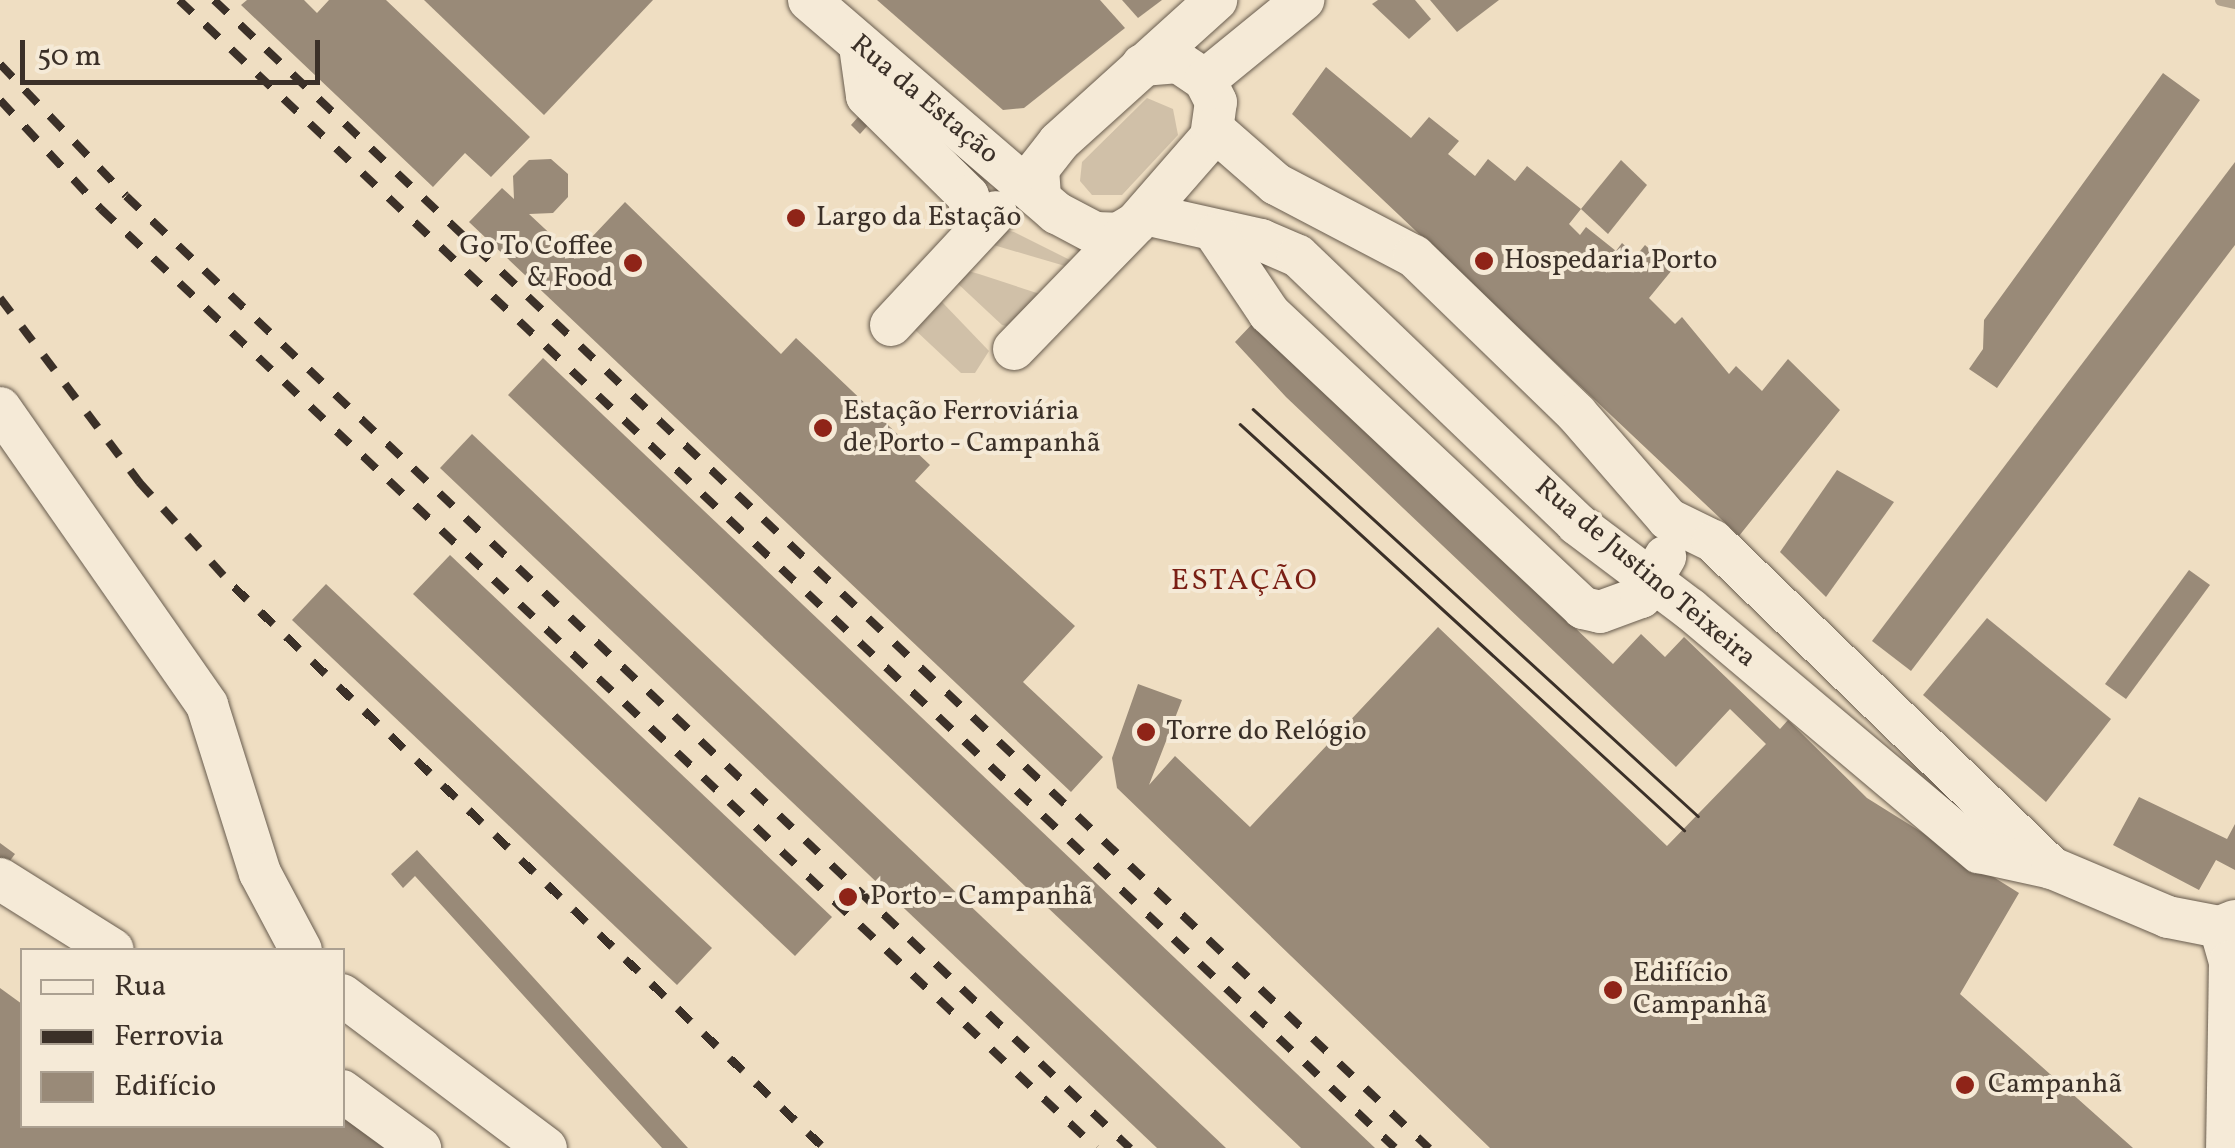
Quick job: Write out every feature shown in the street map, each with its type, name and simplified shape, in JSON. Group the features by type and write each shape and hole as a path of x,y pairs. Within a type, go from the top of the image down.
{"street":[{"name":"Rua da Estação","path":"808,0 860,46 1034,183 1067,221 1095,233 1118,234 1140,218"},
{"path":"1205,80 1304,0"},
{"path":"891,324 976,230 1034,183 1142,65 1208,3"},
{"path":"860,46 867,96 968,196 976,230"},
{"path":"1014,349 1200,156 1213,129 1216,102 1205,80 1178,62 1142,65"},
{"name":"Rua de Justino Teixeira","path":"1213,129 1276,184 1414,256 1576,413 1668,519 1713,541 2052,868 2168,917 2228,937"},
{"name":"Rua de Justino Teixeira","path":"1140,218 1261,240 1298,256 1524,474 1979,852 2027,868 2052,868"},
{"path":"1216,234 1269,313 1583,608 1600,612 1641,597 1654,582 1669,550 1668,519"},
{"path":"0,408 207,706 260,873 301,948"},
{"path":"1524,474 1531,562"},
{"path":"9,885 23,915 69,948"},
{"path":"9,885 111,948"},
{"path":"2227,1148 2228,937"},
{"path":"345,997 546,1148"},
{"path":"345,1093 420,1148"}],"shaded area":[{"path":"1147,98 1173,109 1178,135 1122,195 1092,195 1080,181 1082,162"},
{"path":"1005,230 1076,263 1072,268 990,244"},
{"path":"961,269 1046,296 1012,327 1002,325 956,282"},
{"path":"942,302 989,351 975,373 961,373 914,329"}],"building":[{"path":"247,0 304,0 317,13 329,0 386,0 530,137 491,177 465,153 433,187 241,5"},
{"path":"424,0 653,0 544,115"},
{"path":"877,0 1100,0 1125,28 1024,108 1003,110"},
{"path":"1122,0 1162,0 1138,18"},
{"path":"1378,0 1415,0 1431,19 1409,39 1372,4"},
{"path":"1430,0 1499,0 1457,32"},
{"path":"1326,67 1411,138 1429,117 1459,141 1448,154 1475,176 1488,159 1515,181 1527,166 1581,209 1569,224 1580,235 1586,227 1616,251 1622,243 1636,256 1645,245 1672,270 1649,298 1675,324 1682,317 1729,374 1736,366 1762,391 1788,359 1840,410 1739,536 1292,114"},
{"path":"2163,73 2200,100 1997,388 1969,369 1983,349 1984,320"},
{"path":"859,116 869,124 860,134 851,125"},
{"path":"551,159 568,174 568,197 553,213 529,214 574,256 625,202 781,354 796,338 811,352 930,465 915,481 1075,626 1023,682 1103,757 1071,792 469,222 502,188 514,199 513,176 529,160"},
{"path":"1621,160 1647,185 1608,234 1581,209"},
{"path":"2235,162 2235,245 1911,671 1872,641"},
{"path":"1254,322 1613,664 1641,634 1665,657 1684,637 1780,729 1788,720 1867,798 2019,893 1960,994 2133,1148 1490,1148 1117,788 1112,758 1138,684 1182,700 1149,785 1175,756 1250,827 1438,627 1667,846 1766,744 1730,709 1676,767 1286,397 1235,342"},
{"path":"543,358 1375,1148 1301,1148 508,395"},
{"path":"472,434 1226,1148 1157,1148 440,468"},
{"path":"1837,470 1894,502 1826,597 1780,552"},
{"path":"450,555 832,917 795,956 413,594"},
{"path":"2189,570 2210,585 2126,699 2105,684"},
{"path":"326,584 712,948 677,985 292,620"},
{"path":"1987,618 2111,719 2046,802 1923,695"},
{"path":"2139,797 2227,839 2235,824 2235,870 2216,860 2199,890 2113,845"},
{"path":"0,843 15,854 0,874"},
{"path":"417,850 688,1148 662,1148 415,876 403,888 391,874"},
{"path":"0,988 20,1003 20,1128 345,1128 345,1119 386,1148 0,1148"}],"waterway":[{"path":"2221,0 2235,3"}],"tram line":[{"path":"1253,409 1698,816"},
{"path":"1240,424 1684,830"}],"railway":[{"path":"179,0 1395,1148"},
{"path":"214,0 1429,1148"},
{"path":"0,64 126,196 1130,1148"},
{"path":"0,100 101,209 1096,1148"},
{"path":"0,298 139,482 234,587 824,1148"}],"place":[{"name":"Largo da Estação","path":"796,218"},
{"name":"Hospedaria Porto","path":"1484,261"},
{"name":"Go To Coffee & Food","path":"633,263"},
{"name":"Estação Ferroviária de Porto - Campanhã","path":"823,428"},
{"name":"Torre do Relógio","path":"1146,732"},
{"name":"Porto - Campanhã","path":"848,897"},
{"name":"Edifício Campanhã","path":"1613,990"},
{"name":"Campanhã","path":"1965,1085"}],"district":[{"name":"ESTAÇÃO","path":"1245,581"}]}
